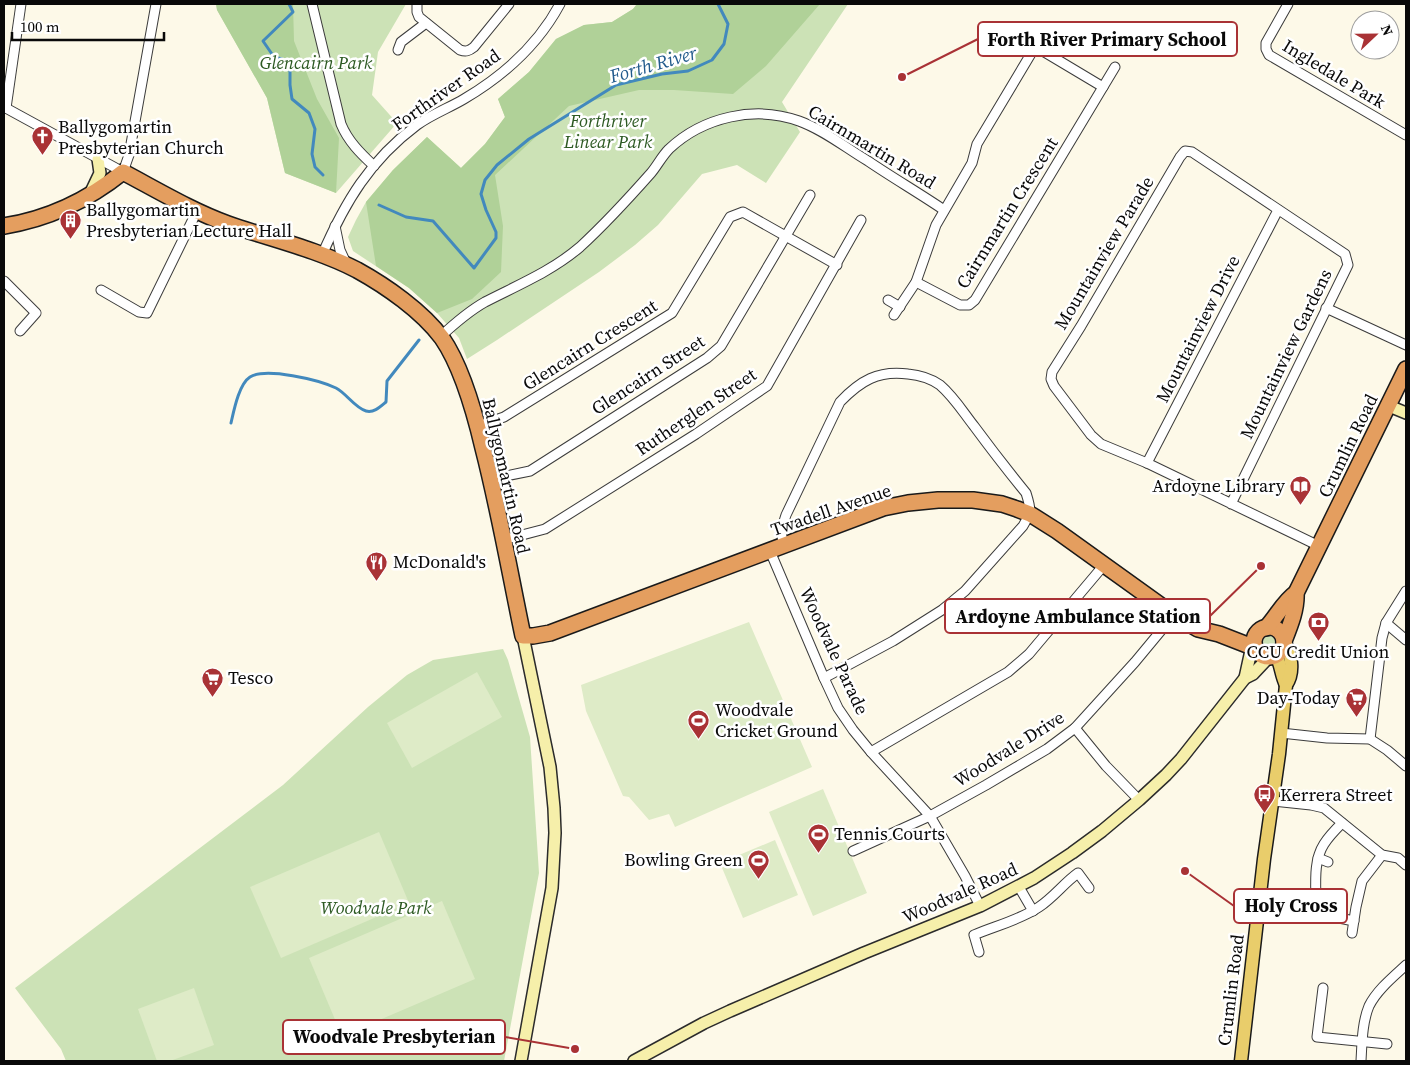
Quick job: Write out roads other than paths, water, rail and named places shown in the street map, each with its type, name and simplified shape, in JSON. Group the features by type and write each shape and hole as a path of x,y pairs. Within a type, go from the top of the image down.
{"highway":[{"path":"4,226 43,217 70,206 90,196 123,172"},
{"name":"Ballygomartin Road","path":"123,172 197,211 227,224 322,255 349,267 384,287 413,308 440,337 454,360 470,399 478,426 491,479 523,636"},
{"name":"Crumlin Road","path":"1265,628 1276,617 1289,598 1296,593 1406,369"},
{"name":"Twadell Avenue","path":"523,636 550,633 883,508 938,500 973,500 1002,504 1030,514 1057,531 1174,615 1198,629 1219,634 1264,652"},
{"name":"Crumlin Road","path":"1284,641 1297,603 1296,593"},
{"path":"1270,627 1278,630 1284,641 1282,649 1264,652 1254,643 1256,634 1265,628 1270,627"},
{"name":"Twadell Avenue","path":"1219,634 1240,634 1265,628"}],"main road":[{"path":"90,196 100,174 98,159"},
{"path":"1389,406 1406,414"},
{"name":"Ballygomartin Road","path":"521,1061 552,888 555,832 550,767 523,636"},
{"name":"Crumlin Road","path":"1241,1061 1286,685 1290,680 1290,650 1284,641"},
{"name":"Crumlin Road","path":"1264,652 1278,660 1286,685"},
{"name":"Woodvale Road","path":"634,1061 730,1011 864,953 980,906 1019,887 1072,853 1102,831 1166,775 1181,759 1245,678 1253,674 1264,652"}],"street":[{"path":"5,108 21,4"},
{"path":"123,172 129,155 156,4"},
{"path":"312,4 341,124 351,142 374,166"},
{"path":"417,4 419,17 464,52 474,47 509,4"},
{"name":"Forthriver Road","path":"322,255 347,202 374,166 406,134 419,124 488,85 505,71 525,52 546,26 560,4"},
{"name":"Ingledale Park","path":"1288,4 1266,43 1269,55 1406,135"},
{"path":"398,50 401,42 426,23"},
{"path":"1011,32 1103,87"},
{"path":"894,315 916,282 936,225 972,163 977,144 1035,47"},
{"name":"Cairnmartin Crescent","path":"916,282 960,305 969,305 975,300 1115,67"},
{"name":"Ballygomartin Road","path":"5,108 123,172"},
{"name":"Cairnmartin Road","path":"440,337 474,309 525,283 574,252 613,215 653,171 669,150 695,130 713,121 730,117 772,114 800,122 826,135 944,210"},
{"name":"Mountainview Gardens","path":"1185,152 1192,152 1345,254 1348,265 1231,504"},
{"name":"Mountainview Parade","path":"1147,464 1101,444 1091,435 1051,380 1052,372 1180,157 1185,152"},
{"name":"Glencairn Street","path":"491,479 530,470 707,358 721,346 810,195"},
{"name":"Mountainview Drive","path":"1147,464 1278,210"},
{"path":"101,290 139,312 147,313 197,211"},
{"name":"Glencairn Crescent","path":"478,426 504,417 672,313 730,217 743,212 837,265"},
{"name":"Rutherglen Street","path":"503,540 545,529 767,386 862,220"},
{"path":"335,225 340,250 349,267"},
{"path":"4,282 36,313 20,331"},
{"path":"888,300 900,307"},
{"path":"1326,308 1406,345"},
{"path":"785,546 781,538 781,531 786,515 840,402 861,383 875,376 891,373 921,375 938,384 954,399 1026,493 1030,506 1030,514 1023,526 965,591 942,610 893,641 824,678"},
{"path":"1147,464 1319,546"},
{"name":"Woodvale Parade","path":"770,551 838,708 871,752 930,816 980,906"},
{"path":"871,752 1008,672 1028,654 1104,565"},
{"path":"1370,739 1382,638 1386,623 1406,591"},
{"name":"Woodvale Drive","path":"853,851 930,816 1047,749 1076,728 1174,615"},
{"path":"1386,623 1406,640"},
{"path":"1076,728 1106,766 1139,800"},
{"path":"1280,733 1327,738 1370,739 1406,766"},
{"path":"1273,801 1324,808 1384,856 1398,858 1406,865"},
{"path":"1316,904 1316,866 1318,858 1324,844 1342,823"},
{"path":"1352,933 1362,881 1372,867 1384,856"},
{"path":"1318,858 1328,862"},
{"path":"979,952 974,934 1033,911 1046,902 1061,886 1078,873 1088,888"},
{"path":"1019,887 1033,911"},
{"path":"1340,918 1354,921"},
{"path":"1360,1061 1370,1005 1378,992 1406,965"},
{"path":"1323,988 1317,1037 1387,1044"}],"waterway":[{"path":"289,4 293,12 263,41 274,57 282,59 290,71 292,99 309,113 315,129 312,154 315,167 323,175"},
{"name":"Forth River","path":"379,205 406,217 433,221 474,268 496,238 496,232 481,194 485,180 497,165 529,139 616,85 662,74 688,71 712,60 724,44 728,24 718,4"},
{"name":"Forth River","path":"231,423 237,398 243,385 250,377 258,374 280,374 318,382 340,390 354,404 366,411 379,408 386,402 387,381 419,340"}],"place":[{"name":"Forth River Primary School","path":"902,77"},
{"name":"Ballygomartin Presbyterian Church","path":"42,156"},
{"name":"Ballygomartin Presbyterian Lecture Hall","path":"70,239"},
{"name":"Ardoyne Library","path":"1301,505"},
{"name":"Ardoyne Ambulance Station","path":"1261,566"},
{"name":"McDonald's","path":"377,581"},
{"name":"CCU Credit Union","path":"1318,641"},
{"name":"Tesco","path":"212,697"},
{"name":"Day-Today","path":"1356,717"},
{"name":"Woodvale Cricket Ground","path":"699,739"},
{"name":"Kerrera Street","path":"1264,814"},
{"name":"Tennis Courts","path":"818,853"},
{"name":"Holy Cross","path":"1185,871"},
{"name":"Bowling Green","path":"759,879"},
{"name":"Woodvale Presbyterian","path":"575,1049"}],"park label":[{"name":"Glencairn Park","path":"316,63"},
{"name":"Forthriver Linear Park","path":"608,131"},
{"name":"Woodvale Park","path":"376,908"}]}
